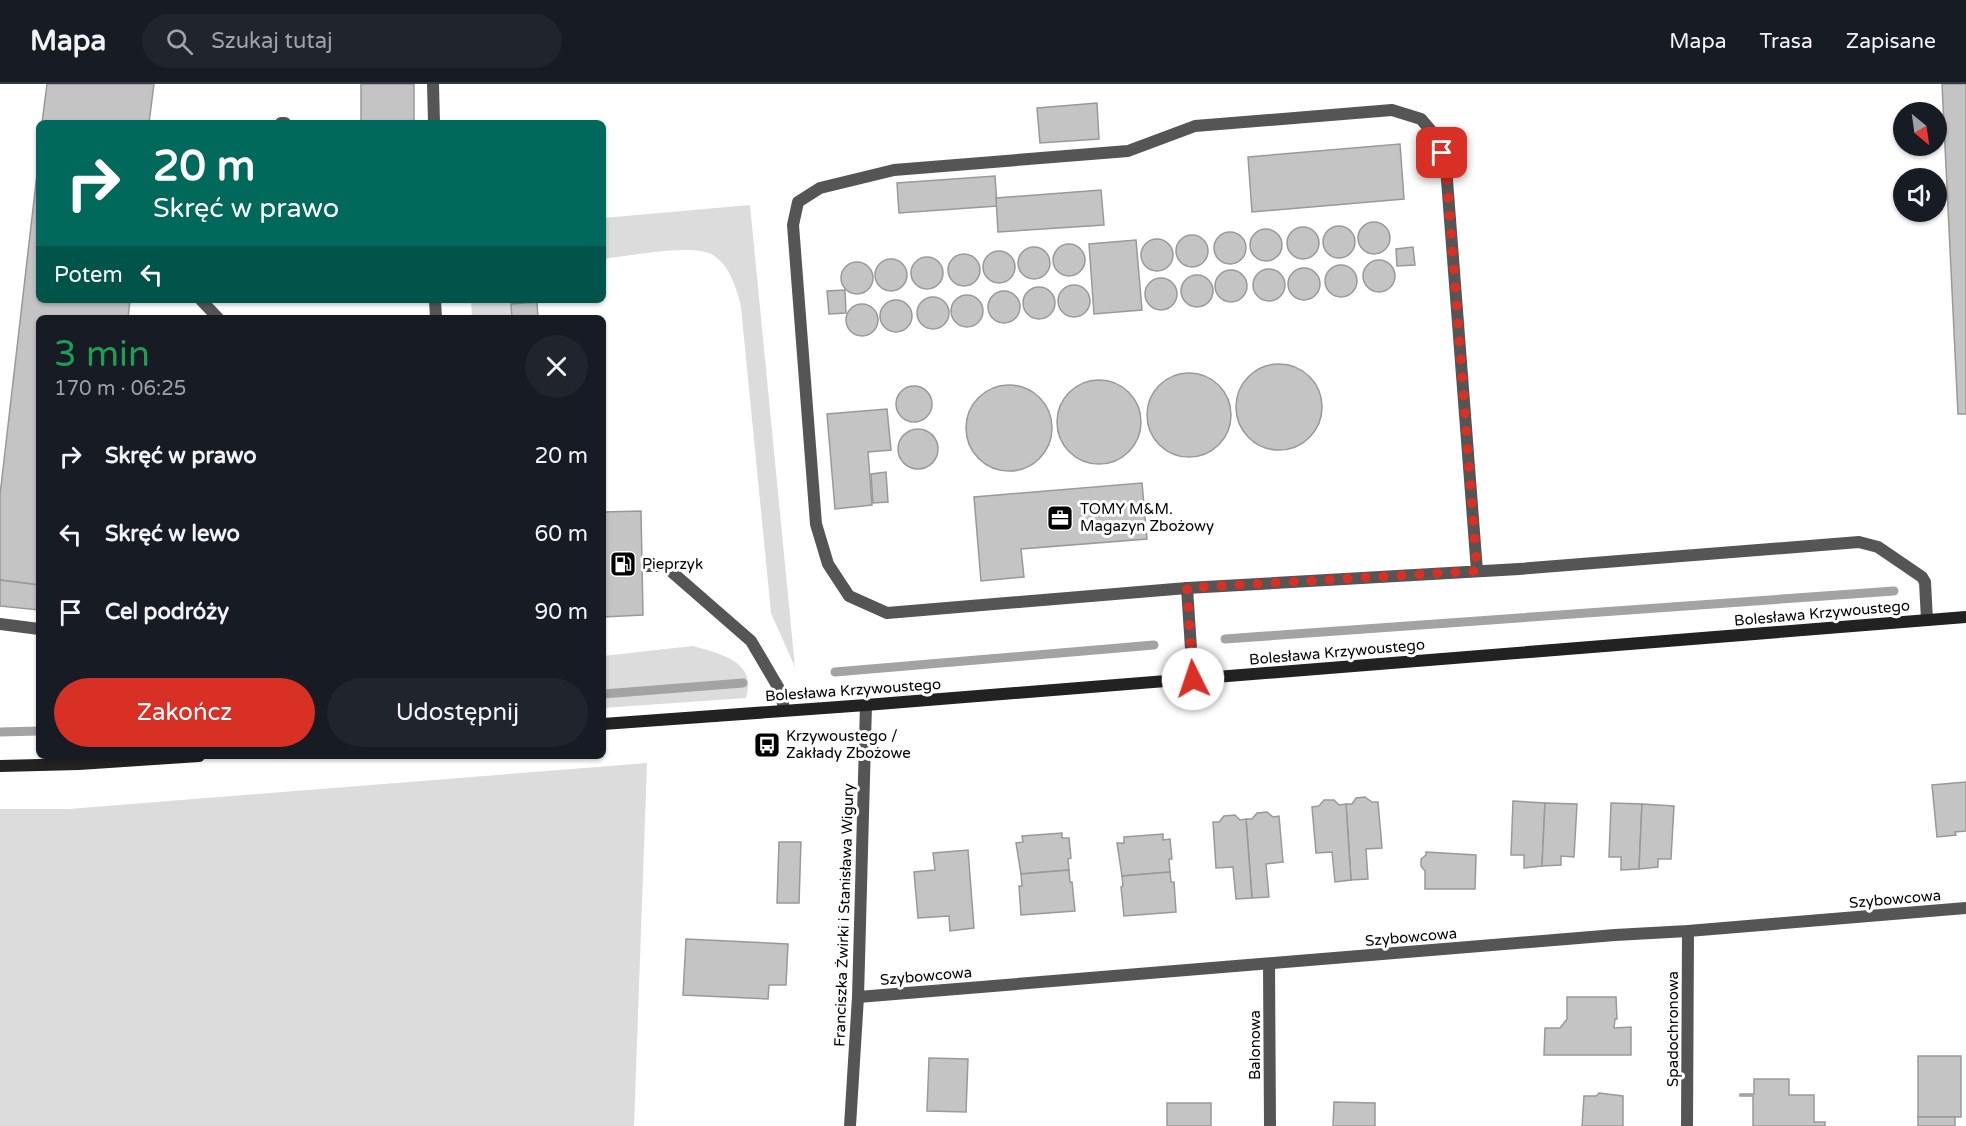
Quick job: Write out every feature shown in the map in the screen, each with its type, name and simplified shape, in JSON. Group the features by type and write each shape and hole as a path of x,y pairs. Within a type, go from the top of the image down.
{"street":[{"path":"433,84 434,120"},
{"path":"1477,571 1446,167 1438,139 1421,119 1392,110 1195,126 1128,151 894,170 820,188 798,202 794,225 816,524 828,564 849,596 887,613 1187,588 1477,571 1859,542 1878,547 1922,577 1927,620"},
{"path":"204,303 216,315"},
{"path":"646,566 665,566 751,641 781,692 784,710"},
{"path":"1187,588 1193,679"},
{"name":"Bolesława Krzywoustego","path":"606,724 1966,617"},
{"path":"0,624 36,629"},
{"name":"Franciszka Żwirki i Stanisława Wigury","path":"850,1126 858,997 866,705"},
{"path":"0,766 154,759"},
{"name":"Szybowcowa","path":"858,997 1966,908"},
{"name":"Spadochronowa","path":"1687,1126 1688,932"},
{"name":"Balonowa","path":"1269,964 1270,1126"}],"shaded area":[{"path":"750,205 795,667 771,613 741,307 732,278 719,260 704,252 660,251 606,259 606,218"},
{"path":"471,303 524,303 512,304 512,315 472,315"},
{"path":"693,646 714,652 742,667 747,675 746,698 606,708 606,656"},
{"path":"647,763 634,1126 0,1126 0,809 69,809"}],"building":[{"path":"47,84 154,84 149,120 42,120"},
{"path":"361,84 414,84 414,120 361,120"},
{"path":"1942,84 1966,84 1966,414 1958,414 1945,156 1947,102 1943,102"},
{"path":"1097,103 1099,139 1040,143 1037,108"},
{"path":"1400,144 1404,199 1252,212 1248,157"},
{"path":"995,176 997,206 899,213 897,183"},
{"path":"36,183 36,303 130,303 128,315 36,315 36,585 0,580 0,495"},
{"path":"1101,190 1104,225 998,232 996,198"},
{"path":"1374,222 1385,227 1390,238 1385,249 1374,254 1363,249 1358,238 1363,227"},
{"path":"1339,226 1350,231 1355,242 1350,253 1339,258 1328,253 1323,242 1328,231"},
{"path":"1303,227 1314,232 1319,243 1314,254 1303,259 1292,254 1287,243 1292,232"},
{"path":"1266,229 1277,234 1282,245 1277,256 1266,261 1255,256 1250,245 1255,234"},
{"path":"1230,232 1241,237 1246,248 1241,259 1230,264 1219,259 1214,248 1219,237"},
{"path":"1192,235 1203,240 1208,251 1203,262 1192,267 1181,262 1176,251 1181,240"},
{"path":"1157,239 1168,244 1173,255 1168,266 1157,271 1146,266 1141,255 1146,244"},
{"path":"1136,240 1142,310 1094,314 1089,244"},
{"path":"1069,244 1080,249 1085,260 1080,271 1069,276 1058,271 1053,260 1058,249"},
{"path":"1034,247 1045,252 1050,263 1045,274 1034,279 1023,274 1018,263 1023,252"},
{"path":"1413,247 1415,265 1397,266 1396,249"},
{"path":"999,251 1010,256 1015,267 1010,278 999,283 988,278 983,267 988,256"},
{"path":"964,254 975,259 980,270 975,281 964,286 953,281 948,270 953,259"},
{"path":"927,257 938,262 943,273 938,284 927,289 916,284 911,273 916,262"},
{"path":"891,259 902,264 907,275 902,286 891,291 880,286 875,275 880,264"},
{"path":"1379,260 1390,265 1395,276 1390,287 1379,292 1368,287 1363,276 1368,265"},
{"path":"857,262 868,267 873,278 868,289 857,294 846,289 841,278 846,267"},
{"path":"1341,265 1352,270 1357,281 1352,292 1341,297 1330,292 1325,281 1330,270"},
{"path":"1304,268 1315,273 1320,284 1315,295 1304,300 1293,295 1288,284 1293,273"},
{"path":"1269,269 1280,274 1285,285 1280,296 1269,301 1258,296 1253,285 1258,274"},
{"path":"1231,270 1242,275 1247,286 1242,297 1231,302 1220,297 1215,286 1220,275"},
{"path":"1197,275 1208,280 1213,291 1208,302 1197,307 1186,302 1181,291 1186,280"},
{"path":"1161,278 1172,283 1177,294 1172,305 1161,310 1150,305 1145,294 1150,283"},
{"path":"1074,285 1085,290 1090,301 1085,312 1074,317 1063,312 1058,301 1063,290"},
{"path":"1039,287 1050,292 1055,303 1050,314 1039,319 1028,314 1023,303 1028,292"},
{"path":"845,290 846,313 829,314 827,291"},
{"path":"1004,291 1015,296 1020,307 1015,318 1004,323 993,318 988,307 993,296"},
{"path":"967,295 978,300 983,311 978,322 967,327 956,322 951,311 956,300"},
{"path":"933,297 944,302 949,313 944,324 933,329 922,324 917,313 922,302"},
{"path":"896,300 907,305 912,316 907,327 896,332 885,327 880,316 885,305"},
{"path":"537,303 538,315 512,315 511,304"},
{"path":"862,304 873,309 878,320 873,331 862,336 851,331 846,320 851,309"},
{"path":"1279,364 1303,371 1315,383 1322,407 1315,431 1303,443 1279,450 1255,443 1243,431 1236,407 1243,383 1255,371"},
{"path":"1189,373 1205,376 1219,385 1228,399 1231,415 1228,431 1219,445 1205,454 1189,457 1173,454 1159,445 1150,431 1147,415 1150,399 1159,385 1173,376"},
{"path":"1099,380 1115,383 1129,392 1138,406 1141,422 1138,438 1129,452 1115,461 1099,464 1083,461 1069,452 1060,438 1057,422 1060,406 1069,392 1083,383"},
{"path":"1009,385 1026,388 1040,397 1049,411 1052,428 1049,445 1040,459 1026,468 1009,471 992,468 978,459 969,445 966,428 969,411 978,397 992,388"},
{"path":"914,386 927,391 932,404 927,417 914,422 901,417 896,404 901,391"},
{"path":"887,409 891,450 868,452 872,505 835,509 827,414"},
{"path":"918,429 932,435 938,449 932,463 918,469 904,463 898,449 904,435"},
{"path":"886,472 888,502 873,503 871,474"},
{"name":"TOMY M&M. Magazyn Zbożowy","path":"1142,483 1147,539 1021,549 1024,577 981,581 974,497"},
{"name":"Pieprzyk","path":"641,511 643,615 606,617 606,512"},
{"path":"0,580 36,585 36,610 0,606"},
{"path":"1966,782 1966,831 1955,832 1956,835 1937,837 1932,785"},
{"path":"1365,797 1372,802 1378,802 1382,848 1366,849 1368,879 1351,880 1346,804 1352,804 1356,798"},
{"path":"1324,800 1334,800 1339,805 1346,804 1351,880 1335,882 1332,852 1316,853 1312,807 1319,806"},
{"path":"1513,801 1545,803 1542,866 1524,868 1524,855 1511,855"},
{"path":"1545,803 1577,804 1574,857 1561,856 1561,865 1542,866"},
{"path":"1611,803 1642,804 1639,869 1621,870 1621,857 1609,857"},
{"path":"1642,804 1674,806 1671,859 1658,859 1658,867 1639,869"},
{"path":"1267,812 1273,817 1279,816 1283,862 1266,864 1269,897 1252,898 1246,819 1252,819 1257,813"},
{"path":"1235,815 1240,820 1246,819 1252,898 1236,899 1233,867 1216,868 1213,822 1219,822 1224,816"},
{"path":"1062,833 1062,838 1069,838 1071,858 1068,859 1069,870 1021,874 1016,843 1023,842 1022,836"},
{"path":"1163,834 1163,840 1170,839 1172,859 1169,859 1170,872 1122,876 1117,843 1124,843 1124,837"},
{"path":"779,842 801,842 799,903 777,903"},
{"path":"968,850 974,928 950,931 949,916 918,918 914,872 935,870 933,853"},
{"path":"1426,852 1476,855 1475,889 1425,889 1425,871 1421,866 1421,859"},
{"path":"1069,870 1075,911 1021,915 1019,886 1022,886 1021,874"},
{"path":"1170,872 1171,882 1174,882 1176,912 1124,916 1122,876"},
{"path":"686,939 788,944 786,985 769,985 768,999 683,995"},
{"path":"1567,997 1616,997 1617,1019 1615,1019 1614,1028 1631,1027 1631,1055 1544,1055 1545,1028 1560,1028 1567,1019"},
{"path":"1918,1056 1961,1056 1961,1117 1918,1117"},
{"path":"929,1058 968,1059 966,1112 927,1111"},
{"path":"1754,1079 1789,1079 1789,1095 1814,1095 1814,1122 1825,1122 1825,1126 1753,1126 1753,1096 1740,1096 1740,1094 1754,1094"},
{"path":"1599,1093 1623,1096 1623,1126 1582,1126 1584,1096 1596,1096"},
{"path":"1334,1102 1375,1103 1375,1126 1333,1126"},
{"path":"1167,1103 1211,1103 1211,1126 1167,1126"},
{"path":"1918,1117 1955,1117 1955,1126 1918,1126"}],"waterway":[{"path":"1225,639 1894,591"},
{"path":"835,672 1154,645"},
{"path":"606,694 743,683"},
{"path":"0,732 36,731"}],"place":[{"name":"TOMY M&M. Magazyn Zbożowy","path":"1060,518"},
{"name":"Pieprzyk","path":"623,564"},
{"name":"Krzywoustego / Zakłady Zbożowe","path":"767,745"}],"route":[{"path":"1193,679 1187,588 1477,571 1446,167 1442,153"}]}
